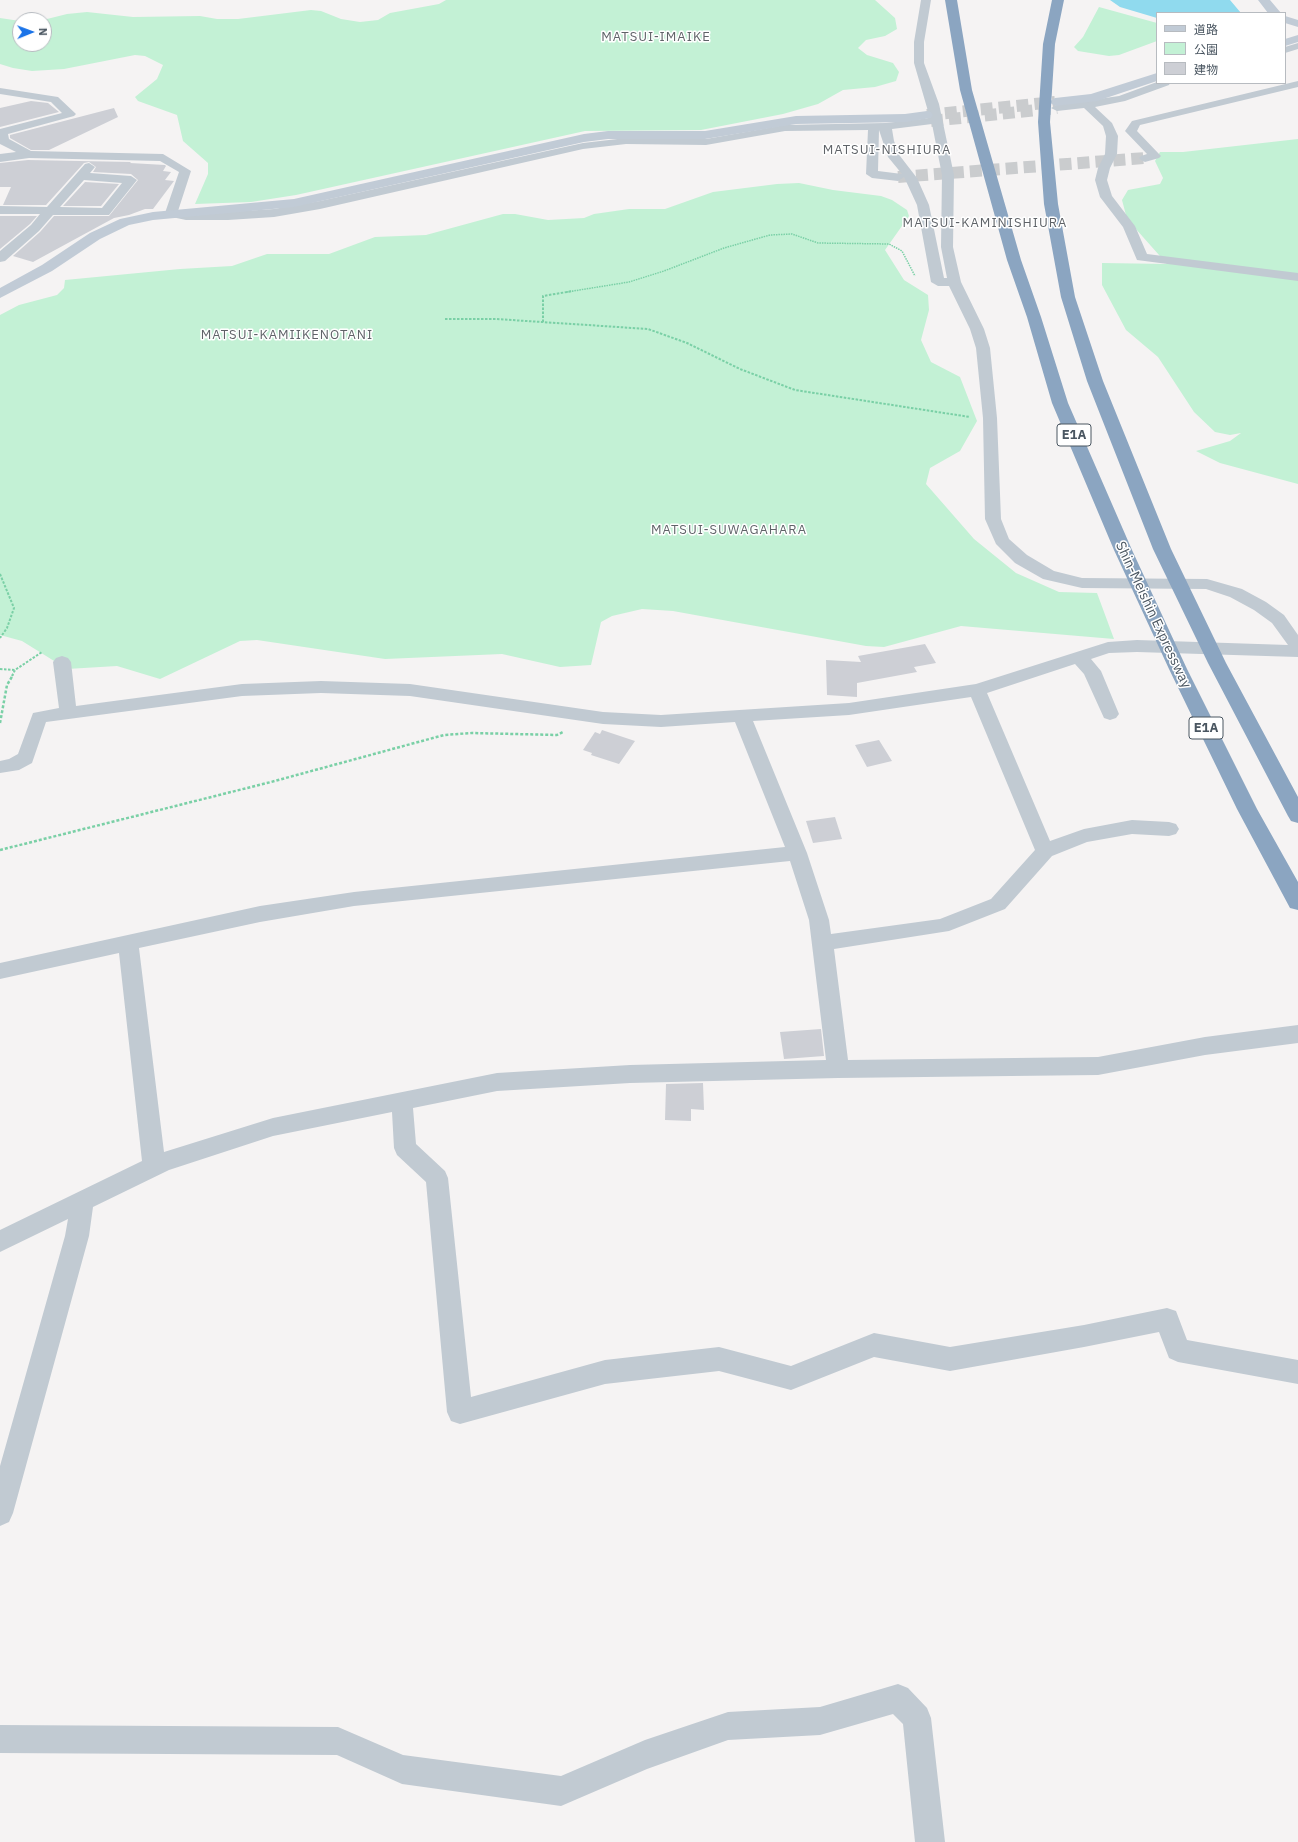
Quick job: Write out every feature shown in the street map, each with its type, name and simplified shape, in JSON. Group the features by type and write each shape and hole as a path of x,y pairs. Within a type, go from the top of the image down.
{"highway":[{"name":"Shin-Meishin Expressway","path":"951,0 966,90 1014,260 1034,316 1060,403 1122,550 1178,670 1243,802 1298,902"},
{"name":"E1A","path":"1058,0 1049,44 1044,122 1051,204 1068,297 1095,381 1162,549 1216,663 1298,816"}],"street":[{"path":"926,0 919,42 919,63 933,104 948,175 947,247 954,282 977,329 983,348 990,418 993,519 1002,541 1021,559 1049,575 1082,583 1207,584 1236,593 1260,606 1278,619 1298,647"},
{"path":"1264,0 1271,10 1274,12"},
{"path":"1286,19 1298,24"},
{"path":"1286,43 1298,38"},
{"path":"1286,50 1298,46"},
{"path":"1056,105 1093,98 1156,77"},
{"path":"1056,105 1093,104 1121,98 1163,84"},
{"path":"1145,158 1155,156 1131,131 1136,123 1298,84"},
{"path":"0,90 54,99 70,114 2,132 2,141 29,154"},
{"path":"0,103 32,95"},
{"path":"1093,104 1111,110"},
{"path":"1093,104 1108,125 1112,136 1111,154 1104,168 1101,180 1106,197 1129,226 1142,257 1298,278"},
{"path":"171,213 186,216 274,213 320,205 583,146 626,142 706,142 785,128 880,126 929,118"},
{"path":"0,294 48,268 95,236 125,222 171,213 241,209 294,203 584,138 608,135 705,135 796,120 929,118"},
{"path":"1123,118 1135,125"},
{"path":"880,126 894,157 911,178 923,205 938,282 954,282"},
{"path":"880,126 872,150 872,174 898,176"},
{"path":"0,158 29,154 163,158 185,171 171,213"},
{"path":"0,258 25,239 98,156"},
{"path":"0,210 105,212 131,180 81,176"},
{"path":"0,767 13,765 26,758 39,717 242,690 321,687 410,690 603,718 661,721 849,709 977,690 1108,648 1137,646 1298,651"},
{"path":"1079,658 1092,671 1110,714"},
{"path":"62,662 68,713"},
{"path":"977,690 1045,851"},
{"path":"742,717 797,853 819,920 838,1069"},
{"path":"823,943 942,926 998,904 1045,851 1084,836 1132,827 1169,829"},
{"path":"0,971 260,914 354,899 797,853"},
{"path":"128,943 154,1166"},
{"path":"0,1241 154,1166 273,1128 497,1082 630,1074 838,1069 1098,1066 1205,1046 1298,1034"},
{"path":"402,1102 405,1148 437,1178 460,1412 605,1372 719,1358 791,1378 874,1345 950,1359 1084,1336 1167,1319 1178,1350 1298,1372"},
{"path":"0,1513 77,1236 83,1200"},
{"path":"0,1739 338,1742 402,1769 561,1791 645,1755 728,1726 820,1721 898,1698 916,1718 930,1842"}],"path":[{"path":"543,322 543,296 630,282 664,271 724,248 770,235 792,234 818,243 889,244 902,250 914,274 923,281 938,282"},
{"path":"445,319 543,322 648,329 687,343 740,369 795,390 962,416 990,418"},
{"path":"0,574 14,608 7,628 0,638"},
{"path":"0,723 7,685 16,670 48,649 60,650 62,662"},
{"path":"0,669 16,670"},
{"path":"0,850 271,782 444,734 472,733 557,735 603,718"}],"green space":[{"path":"446,0 875,0 895,18 897,29 885,36 866,40 858,48 867,55 893,63 899,72 896,81 875,87 843,90 818,104 783,114 701,130 585,131 296,195 251,202 195,204 208,174 208,163 183,141 177,115 138,101 135,97 157,79 163,65 145,56 135,55 64,69 32,71 0,64 0,18 12,20 12,52 52,52 52,18 67,14 87,12 133,17 200,16 217,19 238,19 311,10 321,11 341,19 360,22 378,20 390,13 439,4"},
{"path":"1099,7 1156,23 1156,41 1119,55 1109,56 1078,51 1074,47 1083,37"},
{"path":"1298,139 1298,484 1220,463 1196,451 1230,441 1241,433 1230,435 1215,432 1194,412 1158,357 1126,330 1102,285 1102,263 1167,264 1127,219 1122,200 1128,190 1160,184 1163,178 1155,161 1160,152 1183,152"},
{"path":"799,183 833,190 881,196 892,200 907,210 909,216 885,250 904,280 928,295 929,310 921,340 931,362 960,377 977,421 960,451 930,468 926,484 974,539 1016,573 1059,592 1097,593 1114,639 961,626 884,647 866,646 673,611 642,609 612,616 601,622 591,665 560,667 502,654 385,659 257,640 240,641 160,679 117,666 67,669 22,641 0,635 0,315 19,305 57,295 64,288 65,280 180,269 232,266 267,254 329,254 375,237 426,235 503,214 515,214 548,220 584,218 594,214 629,209 665,209 713,192 777,184"}],"water":[{"path":"1110,0 1230,0 1240,12 1156,12 1156,18 1120,7"}],"building":[{"path":"31,101 48,103 59,112 0,127 0,108"},
{"path":"114,108 118,117 49,150 31,150 10,138 10,135"},
{"path":"28,160 131,162 130,163 165,165 166,166 163,171 171,172 165,180 174,181 153,209 145,209 129,215 114,218 33,262 13,256 40,232 54,216 109,216 138,180 131,174 93,172 96,167 89,162 84,163 46,205 3,205 11,187 0,187 0,163"},
{"path":"85,182 119,184 101,206 63,206"},
{"path":"0,216 37,216 30,224 0,249"},
{"path":"925,644 936,663 914,667 917,672 857,683 857,697 827,695 826,660 861,662 858,656"},
{"path":"602,730 635,741 619,764 591,755 592,753 583,750 595,732 600,734"},
{"path":"879,740 892,761 867,767 855,745"},
{"path":"835,817 842,839 813,843 806,821"},
{"path":"821,1029 824,1056 784,1059 780,1032"},
{"path":"703,1083 704,1110 691,1109 691,1121 665,1120 666,1084"}],"tunnel":[{"path":"927,115 1055,102"},
{"path":"931,121 1057,108"},
{"path":"898,177 1145,158"}],"district":[{"name":"MATSUI-IMAIKE","path":"656,37"},
{"name":"MATSUI-NISHIURA","path":"887,150"},
{"name":"MATSUI-KAMINISHIURA","path":"985,223"},
{"name":"MATSUI-KAMIIKENOTANI","path":"287,335"},
{"name":"MATSUI-SUWAGAHARA","path":"729,530"}]}
